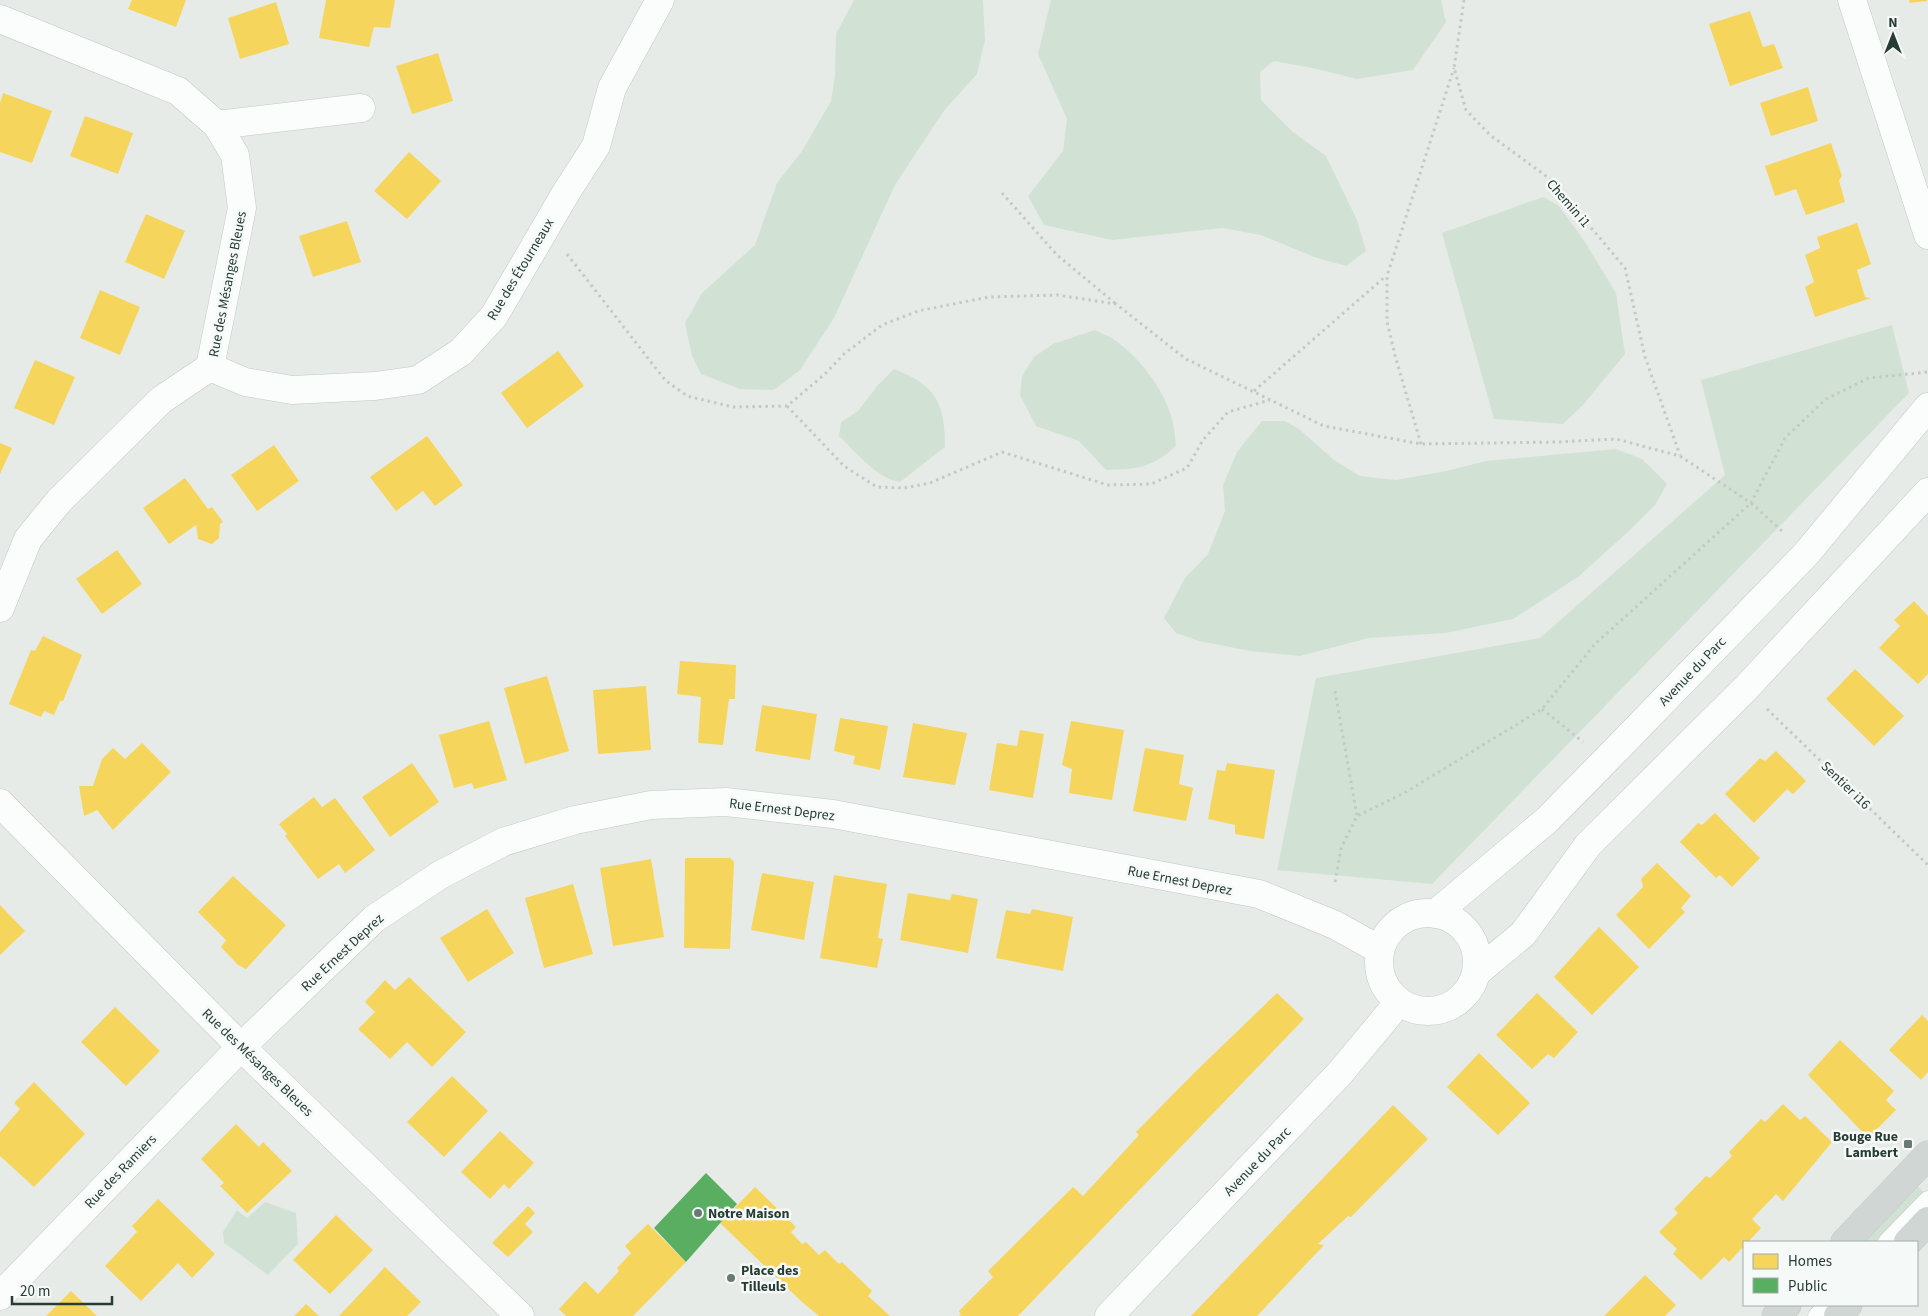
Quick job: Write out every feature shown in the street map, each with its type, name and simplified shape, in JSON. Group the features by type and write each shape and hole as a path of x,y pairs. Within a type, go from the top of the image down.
{"main road":[{"path":"1847,1241 1928,1155"},
{"path":"1909,1241 1928,1221"},
{"path":"1776,1316 1786,1306"},
{"path":"1838,1316 1847,1306"}],"street":[{"name":"Rue des Étourneaux","path":"210,367 245,382 292,390 375,386 418,380 461,352 494,316 596,146 612,88 660,0"},
{"path":"1852,0 1928,235"},
{"name":"Rue des Mésanges Bleues","path":"0,19 178,91 216,124 235,154 242,208 210,367 161,400 59,501 28,539 0,608"},
{"path":"216,124 360,108"},
{"name":"Avenue du Parc","path":"1435,914 1547,820 1613,753 1806,554 1928,407"},
{"path":"1476,973 1523,934 1588,845 1746,688 1928,492"},
{"name":"Rue Ernest Deprez","path":"241,1047 374,919 440,875 503,842 575,820 651,805 726,802 832,814 1259,894 1335,925 1380,950"},
{"name":"Rue des Mésanges Bleues","path":"0,803 241,1047 520,1316"},
{"path":"1420,914 1435,914 1450,918 1464,928 1473,942 1477,957 1476,973 1470,988 1459,1000 1445,1008 1429,1012 1413,1009 1398,1002 1387,990 1381,978 1379,964 1380,950 1386,937 1395,926 1407,918 1420,914"},
{"name":"Avenue du Parc","path":"1109,1316 1340,1073 1398,1002"},
{"name":"Rue des Ramiers","path":"0,1296 241,1047"}],"lane":[{"path":"1889,1241 1928,1200"},
{"path":"1817,1316 1827,1306"}],"path":[{"name":"Chemin i1","path":"1464,0 1454,68 1466,110 1490,134 1554,182 1569,207 1594,231 1625,268 1645,357 1680,456"},
{"path":"1421,444 1387,322 1387,276 1454,68"},
{"path":"1002,193 1057,255 1186,358 1324,426 1421,444 1557,442 1616,438 1680,456 1751,503 1764,514"},
{"path":"546,227 665,380 687,396 733,407 788,406 825,374 844,354 882,325 918,311 998,297 1057,295 1116,304"},
{"path":"1254,391 1387,276"},
{"path":"1357,816 1406,792 1542,709 1595,644 1751,503 1785,438 1826,399 1869,378 1928,372"},
{"path":"788,406 844,466 877,487 904,488 930,483 1002,452 1108,485 1151,484 1187,468 1203,440 1228,412 1270,400"},
{"path":"1335,691 1357,816 1341,848 1335,882"},
{"name":"Sentier i16","path":"1763,705 1928,865"},
{"path":"1542,709 1567,728"}],"green space":[{"path":"854,0 983,0 985,40 977,74 943,112 895,185 834,318 800,370 774,390 740,389 701,374 692,356 685,323 702,293 755,245 777,183 802,151 831,101 835,76 836,34"},
{"path":"1051,0 1441,0 1446,22 1413,70 1357,79 1274,61 1260,72 1261,100 1293,132 1326,156 1357,220 1366,251 1346,266 1314,257 1261,235 1222,228 1112,240 1044,225 1028,196 1063,151 1067,119 1038,54"},
{"path":"1543,197 1559,206 1585,242 1616,293 1625,354 1583,405 1563,424 1494,419 1442,233"},
{"path":"1892,325 1909,393 1432,884 1277,870 1316,678 1540,638 1725,475 1701,380"},
{"path":"1095,330 1112,338 1131,353 1155,382 1167,404 1173,423 1176,446 1152,463 1136,468 1106,470 1079,441 1036,426 1020,395 1022,376 1034,357 1053,344"},
{"path":"894,369 908,375 929,389 940,407 945,432 945,447 900,482 891,480 875,470 859,457 839,436 841,422 858,411 878,385"},
{"path":"1262,421 1285,421 1299,429 1334,460 1360,476 1396,480 1446,471 1486,461 1616,449 1642,459 1667,484 1655,505 1578,577 1513,619 1446,633 1369,638 1300,656 1250,651 1199,641 1176,633 1164,618 1185,578 1208,554 1225,511 1223,485 1237,452"},
{"path":"1913,1182 1924,1192 1877,1241 1857,1241"},
{"path":"265,1202 296,1213 298,1244 268,1275 224,1243 223,1232 237,1210 247,1218"}],"building: Homes":[{"path":"132,0 186,0 176,27 128,9"},
{"path":"326,0 395,0 390,28 374,27 369,47 319,38"},
{"path":"1909,0 1927,0 1927,1 1910,3"},
{"path":"276,2 289,44 240,59 228,18"},
{"path":"1750,11 1763,47 1774,44 1783,68 1730,86 1709,24"},
{"path":"438,53 453,101 412,114 396,66"},
{"path":"1808,87 1818,121 1771,136 1760,103"},
{"path":"3,93 52,111 32,163 0,152 0,103"},
{"path":"85,116 133,133 118,174 70,156"},
{"path":"1831,143 1842,176 1839,180 1845,202 1806,215 1796,189 1775,196 1765,166"},
{"path":"409,152 441,181 407,219 374,191"},
{"path":"146,214 185,231 164,279 125,262"},
{"path":"347,221 361,262 313,277 299,236"},
{"path":"1857,223 1871,264 1857,270 1865,297 1871,298 1815,317 1805,287 1814,282 1805,255 1820,248 1817,237"},
{"path":"100,290 140,307 120,355 80,338"},
{"path":"558,351 584,386 527,428 501,393"},
{"path":"35,360 75,377 54,425 14,408"},
{"path":"427,436 463,485 435,506 423,491 396,511 370,477"},
{"path":"0,443 12,448 0,474"},
{"path":"274,445 299,481 257,511 231,475"},
{"path":"185,478 208,509 212,507 223,522 220,524 219,538 212,544 198,539 196,525 169,544 143,508"},
{"path":"117,550 142,584 102,614 76,579"},
{"path":"1914,601 1928,616 1928,674 1918,684 1879,648 1900,626 1894,620"},
{"path":"43,636 82,655 63,701 60,701 54,715 44,711 41,717 9,704 31,650 35,651"},
{"path":"680,661 736,665 735,699 729,699 723,745 698,743 701,697 677,694"},
{"path":"1855,669 1904,716 1874,746 1826,699"},
{"path":"547,676 569,751 525,764 504,688"},
{"path":"646,686 651,750 598,754 593,690"},
{"path":"762,705 817,714 810,760 755,751"},
{"path":"840,718 888,726 880,770 853,764 855,756 834,751"},
{"path":"489,721 507,780 474,789 472,783 454,788 439,735"},
{"path":"1071,721 1124,730 1112,800 1069,793 1072,769 1062,765"},
{"path":"913,723 967,733 955,785 903,777"},
{"path":"1020,730 1044,734 1033,798 989,790 997,743 1017,746"},
{"path":"142,743 171,772 113,830 97,810 84,816 79,786 93,786 102,759 113,748 125,759"},
{"path":"1145,748 1184,755 1179,784 1193,788 1186,821 1133,811"},
{"path":"1776,751 1806,781 1793,794 1787,789 1754,823 1725,794 1760,758 1765,761"},
{"path":"412,763 439,802 390,837 362,797"},
{"path":"1227,763 1275,770 1264,839 1235,834 1235,825 1208,819 1217,770 1225,771"},
{"path":"314,797 322,807 335,798 375,850 345,873 339,864 318,879 285,836 287,834 279,824"},
{"path":"1715,813 1760,858 1732,887 1720,875 1716,878 1680,842 1698,823 1702,825"},
{"path":"729,857 734,862 730,949 684,948 685,858"},
{"path":"651,859 664,937 613,946 600,868"},
{"path":"1657,863 1691,896 1681,908 1685,912 1649,949 1616,915 1643,887 1641,879"},
{"path":"762,873 814,882 804,940 751,930"},
{"path":"834,875 887,884 878,938 883,939 877,968 820,958"},
{"path":"233,876 286,925 246,969 238,965 221,947 226,940 198,912"},
{"path":"573,884 593,954 544,968 525,898"},
{"path":"908,893 950,900 952,894 978,899 968,953 900,940"},
{"path":"0,905 25,931 0,955"},
{"path":"487,909 514,953 468,982 440,938"},
{"path":"1032,909 1073,917 1063,971 996,958 1006,910 1030,914"},
{"path":"1599,927 1639,967 1592,1015 1554,977"},
{"path":"409,977 466,1032 432,1067 407,1042 390,1059 358,1029 375,1012 365,1002 385,980 395,990"},
{"path":"1277,993 1304,1019 1018,1316 959,1316 961,1314 959,1311 993,1277 988,1271 1073,1187 1083,1196 1139,1135 1136,1132"},
{"path":"1537,993 1578,1032 1554,1058 1548,1054 1532,1069 1496,1035"},
{"path":"115,1007 160,1051 126,1086 81,1042"},
{"path":"1922,1015 1928,1021 1928,1072 1921,1080 1889,1050"},
{"path":"1840,1040 1894,1091 1886,1100 1896,1110 1868,1138 1808,1075"},
{"path":"1479,1053 1530,1103 1498,1135 1447,1087"},
{"path":"452,1076 488,1111 444,1157 407,1122"},
{"path":"34,1082 85,1134 34,1187 0,1156 0,1132 20,1109 14,1103"},
{"path":"1783,1104 1800,1120 1805,1116 1832,1142 1783,1201 1776,1194 1752,1219 1761,1228 1749,1241 1743,1241 1743,1247 1729,1262 1724,1257 1701,1280 1673,1254 1677,1249 1659,1232 1678,1213 1674,1209 1706,1176 1710,1178 1732,1156 1729,1152 1761,1119 1765,1122"},
{"path":"1393,1105 1428,1139 1351,1217 1348,1216 1318,1244 1324,1245 1257,1316 1191,1316"},
{"path":"236,1124 259,1147 263,1142 292,1171 247,1213 220,1186 224,1183 201,1159"},
{"path":"500,1131 534,1163 509,1189 504,1184 490,1199 461,1172"},
{"path":"755,1187 796,1227 791,1232 802,1244 806,1242 819,1255 825,1250 839,1264 842,1262 872,1291 868,1296 890,1316 819,1316 802,1302 720,1223"},
{"path":"158,1199 215,1254 192,1278 178,1263 141,1301 105,1266 137,1232 132,1226"},
{"path":"528,1206 535,1213 525,1224 533,1232 508,1257 492,1243"},
{"path":"336,1215 373,1250 330,1294 293,1260"},
{"path":"648,1224 686,1262 633,1316 566,1316 559,1309 585,1281 598,1294 619,1271 617,1268 631,1253 625,1246"},
{"path":"385,1267 421,1302 407,1316 339,1316"},
{"path":"1645,1275 1676,1305 1665,1316 1604,1316"},
{"path":"71,1291 97,1316 46,1316"},
{"path":"306,1304 319,1316 294,1316"}],"building: Public":[{"name":"Notre Maison","path":"706,1173 737,1204 686,1262 654,1228"}],"place":[{"name":"Bouge Rue Lambert","path":"1908,1144"},
{"name":"Notre Maison","path":"698,1213"},
{"name":"Place des Tilleuls","path":"731,1278"}]}
